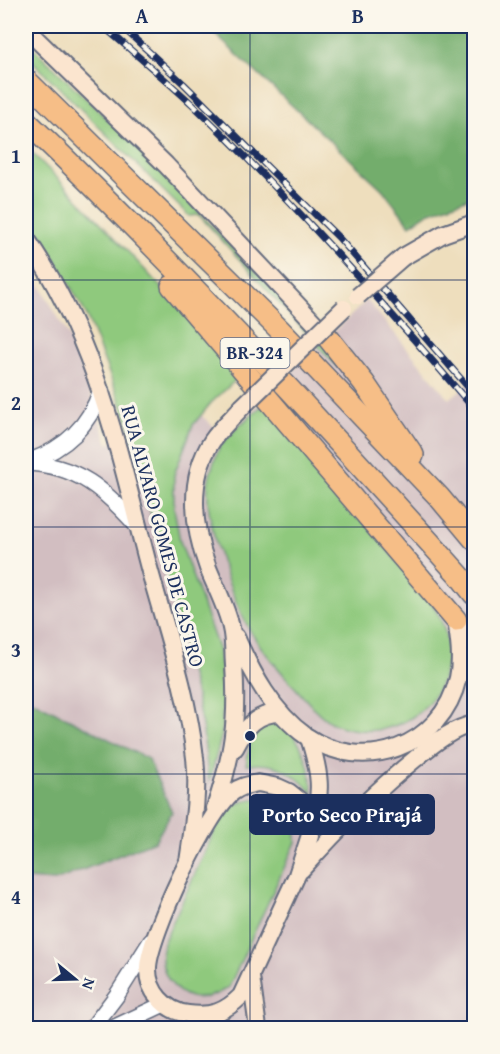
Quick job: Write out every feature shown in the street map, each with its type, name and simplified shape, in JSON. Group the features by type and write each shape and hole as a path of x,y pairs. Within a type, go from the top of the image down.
{"highway":[{"name":"BR-324","path":"26,80 279,329 439,496 474,539"},
{"name":"BR-324","path":"26,121 77,170 321,422 474,594"},
{"path":"77,170 121,228 456,620"},
{"path":"325,334 370,393 439,496"}],"main road":[{"path":"26,29 166,165 325,334"},
{"path":"456,620 460,658 458,677 453,692 437,718 415,739 387,753 369,755 336,750 309,738 280,713 249,667 231,628 205,560 194,501 196,476 202,458 212,441 242,407 344,308 403,257 434,239 474,223"},
{"name":"RUA ALVARO GOMES DE CASTRO","path":"26,238 63,300 101,390 184,697 195,757 196,804 188,862"},
{"path":"456,620 474,646"},
{"path":"231,628 236,709 230,759 212,816 188,862 158,931 148,967 150,983 156,995 164,1004 181,1013 208,1022 241,996 251,977 297,875 319,805 320,790 315,756 309,738"},
{"path":"230,759 240,738 254,720 262,715 280,713"},
{"path":"297,875 361,806 400,771 431,746 459,728 474,724"},
{"path":"212,816 231,793 243,785 258,783 278,787 299,800 307,810 310,835"},
{"path":"251,977 258,1029"}],"street":[{"path":"26,463 57,450 78,432 95,407 101,390"},
{"path":"26,463 55,467 90,481 114,500 138,527"},
{"path":"92,1029 158,931"},
{"path":"113,1029 164,1004"}],"shaded area":[{"path":"26,263 73,344 108,444 163,424 201,415 224,437 367,300 449,399 474,380 474,1028 26,1028"}],"green space":[{"path":"206,26 474,26 474,196 428,213 410,225 382,189"},
{"path":"26,41 147,157 326,346 340,366 338,368 199,215 189,216 26,55"},
{"path":"26,147 135,259 240,376 211,403 193,425 174,475 174,508 180,541 219,651 223,693 222,734 209,783 203,731 195,691 128,422 86,314 46,243 26,214"},
{"path":"264,404 429,599 441,620 447,645 446,667 439,687 428,704 412,717 394,726 374,730 353,729 332,723 323,717 310,705 258,643 231,589 211,521 208,484 221,445 235,429"},
{"path":"26,697 148,759 172,812 155,841 55,881 26,879"},
{"path":"279,720 300,744 310,772 313,794 298,779 283,769 257,764 246,765 252,732 258,721"},
{"path":"252,799 272,802 286,809 293,822 296,842 229,987 210,996 198,998 184,995 173,986 165,974 162,958 164,941 220,819 236,804"}],"railway":[{"path":"103,26 192,104 266,177 372,292 474,409"},
{"path":"121,26 184,84 339,238 474,394"}],"place":[{"name":"Porto Seco Pirajá","path":"250,736"}]}
